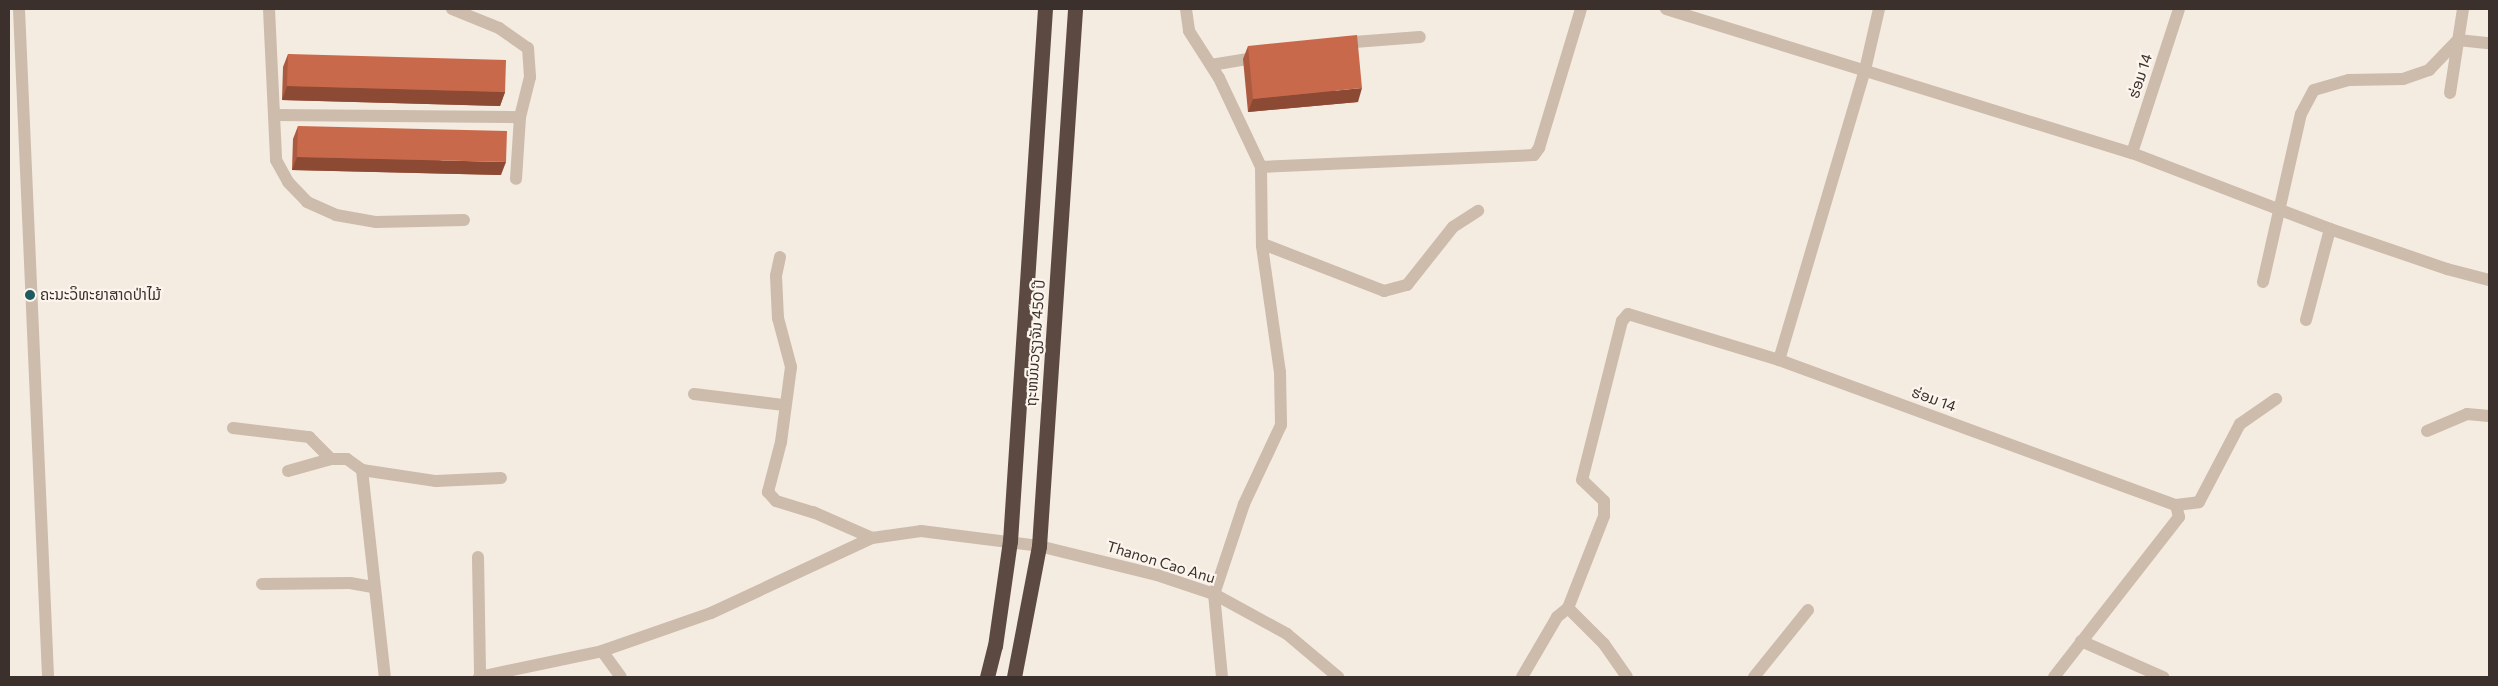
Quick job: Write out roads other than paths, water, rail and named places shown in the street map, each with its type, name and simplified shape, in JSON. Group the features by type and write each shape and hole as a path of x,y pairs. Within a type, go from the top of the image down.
{"highway":[{"name":"ຖະຫນົນວຽງຈັນ 450 ປີ","path":"987,677 995,646 1010,541 1045,9"},
{"name":"ຖະຫນົນວຽງຈັນ 450 ປີ","path":"1014,677 1040,546 1075,9"}],"street":[{"path":"19,9 48,677"},
{"path":"269,9 276,160 288,182 306,202 336,215 376,222 464,220"},
{"path":"452,9 499,28 528,48 530,76 520,116 516,179"},
{"path":"1186,9 1189,31 1211,65 1261,167 1263,244 1280,372 1281,425 1244,504 1214,594 1222,677"},
{"path":"1261,167 1534,155 1539,148 1582,9"},
{"path":"1666,9 2132,154 2259,200 2279,210 2330,229 2447,269 2489,280"},
{"path":"1780,360 1866,70 1879,9"},
{"name":"ຮ່ອມ 14","path":"2132,154 2179,9"},
{"path":"2450,93 2463,9"},
{"path":"1324,46 1420,37"},
{"path":"2458,40 2489,43"},
{"path":"2263,282 2302,114 2314,90 2349,80 2403,79 2429,70 2458,40"},
{"path":"1211,65 1277,54"},
{"path":"274,115 520,116"},
{"path":"1263,244 1384,291 1407,285 1453,227 1478,211"},
{"path":"2306,320 2330,229"},
{"path":"780,257 776,276 778,318 791,368 784,405 781,442 768,492 776,501 813,512 872,538"},
{"name":"ຮ່ອມ 14","path":"1568,608 1604,516 1604,501 1596,491 1586,487 1582,480 1622,321 1628,314 1780,360 2176,505"},
{"path":"694,394 784,405"},
{"path":"2054,677 2179,517 2176,505 2199,502 2240,424 2276,399"},
{"path":"2427,431 2467,414 2489,416"},
{"path":"233,428 309,437 331,458"},
{"path":"288,471 331,458 347,459 362,470 436,481 501,478"},
{"path":"362,470 373,587 385,677"},
{"name":"Thanon Cao Anu","path":"479,677 506,674 602,651 711,613 872,538 920,531 1040,546 1156,575 1214,594 1287,634 1338,677"},
{"path":"478,557 479,677"},
{"path":"262,584 350,583 373,587"},
{"path":"1522,677 1557,617 1568,608 1604,644 1627,677"},
{"path":"1754,677 1808,610"},
{"path":"2081,641 2163,677"},
{"path":"602,651 622,677"}],"place":[{"name":"ຄະນະວິທະຍາສາດປ່າໄມ້","path":"30,295"}]}
